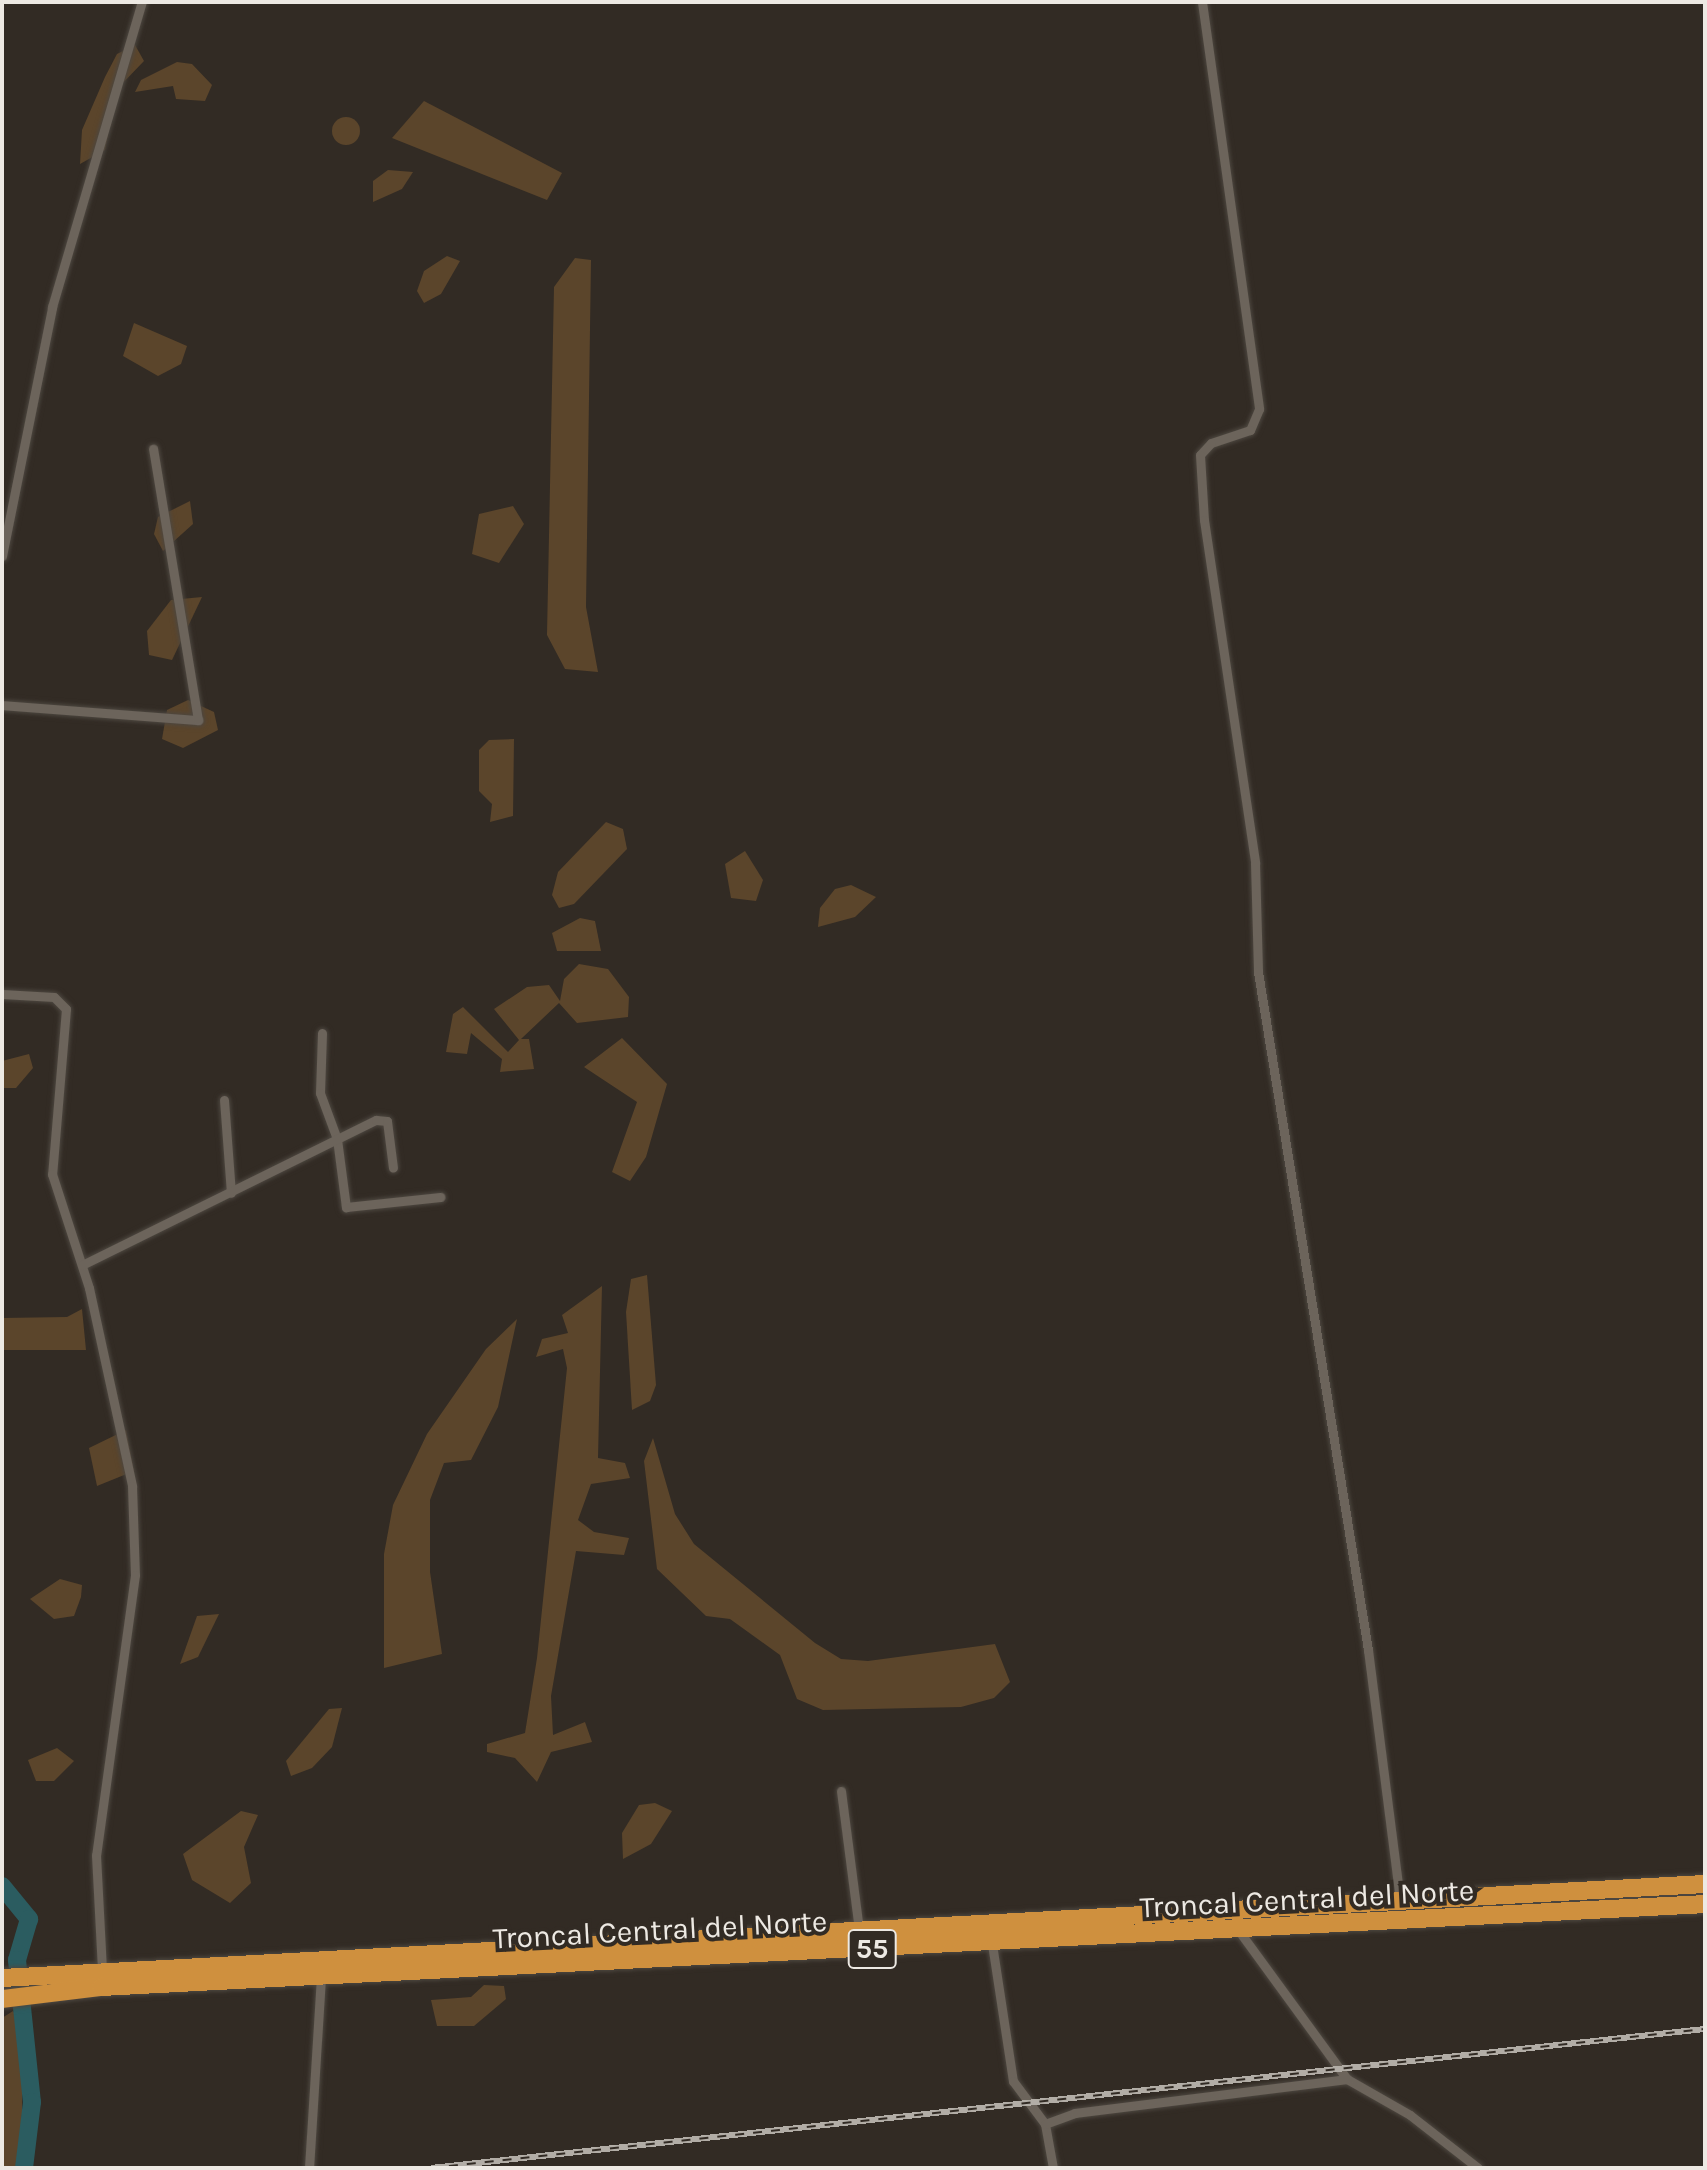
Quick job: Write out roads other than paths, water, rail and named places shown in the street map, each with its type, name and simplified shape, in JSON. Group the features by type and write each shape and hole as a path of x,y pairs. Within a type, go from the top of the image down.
{"highway":[{"name":"Troncal Central del Norte","path":"2,1978 38,1972 1705,1884"},
{"name":"Troncal Central del Norte","path":"2,1999 38,1992 321,1975 992,1944 1705,1904"}],"street":[{"path":"2,556 52,307 142,2"},
{"path":"1202,2 1259,409 1250,430 1211,443 1200,455 1204,520 1255,863 1258,972 1368,1650 1400,1901"},
{"path":"2,705 198,720 153,449"},
{"path":"2,994 54,997 66,1009 52,1174 82,1265 125,1441 135,1560 96,1855 102,1969"},
{"path":"322,1033 320,1093 337,1139 346,1207 440,1197"},
{"path":"224,1100 231,1193"},
{"path":"82,1265 382,1119 393,1168"},
{"path":"841,1791 859,1930"},
{"path":"1239,1931 1347,2079 1410,2115 1478,2168"},
{"path":"992,1944 1013,2081 1045,2124 1053,2168"},
{"path":"309,2168 321,1975"},
{"path":"1045,2124 1075,2113 1347,2079"}],"waterway":[{"path":"2,1886 29,1919 17,1960 32,2102 24,2168"}],"railway":[{"path":"431,2168 1705,2029"}]}
